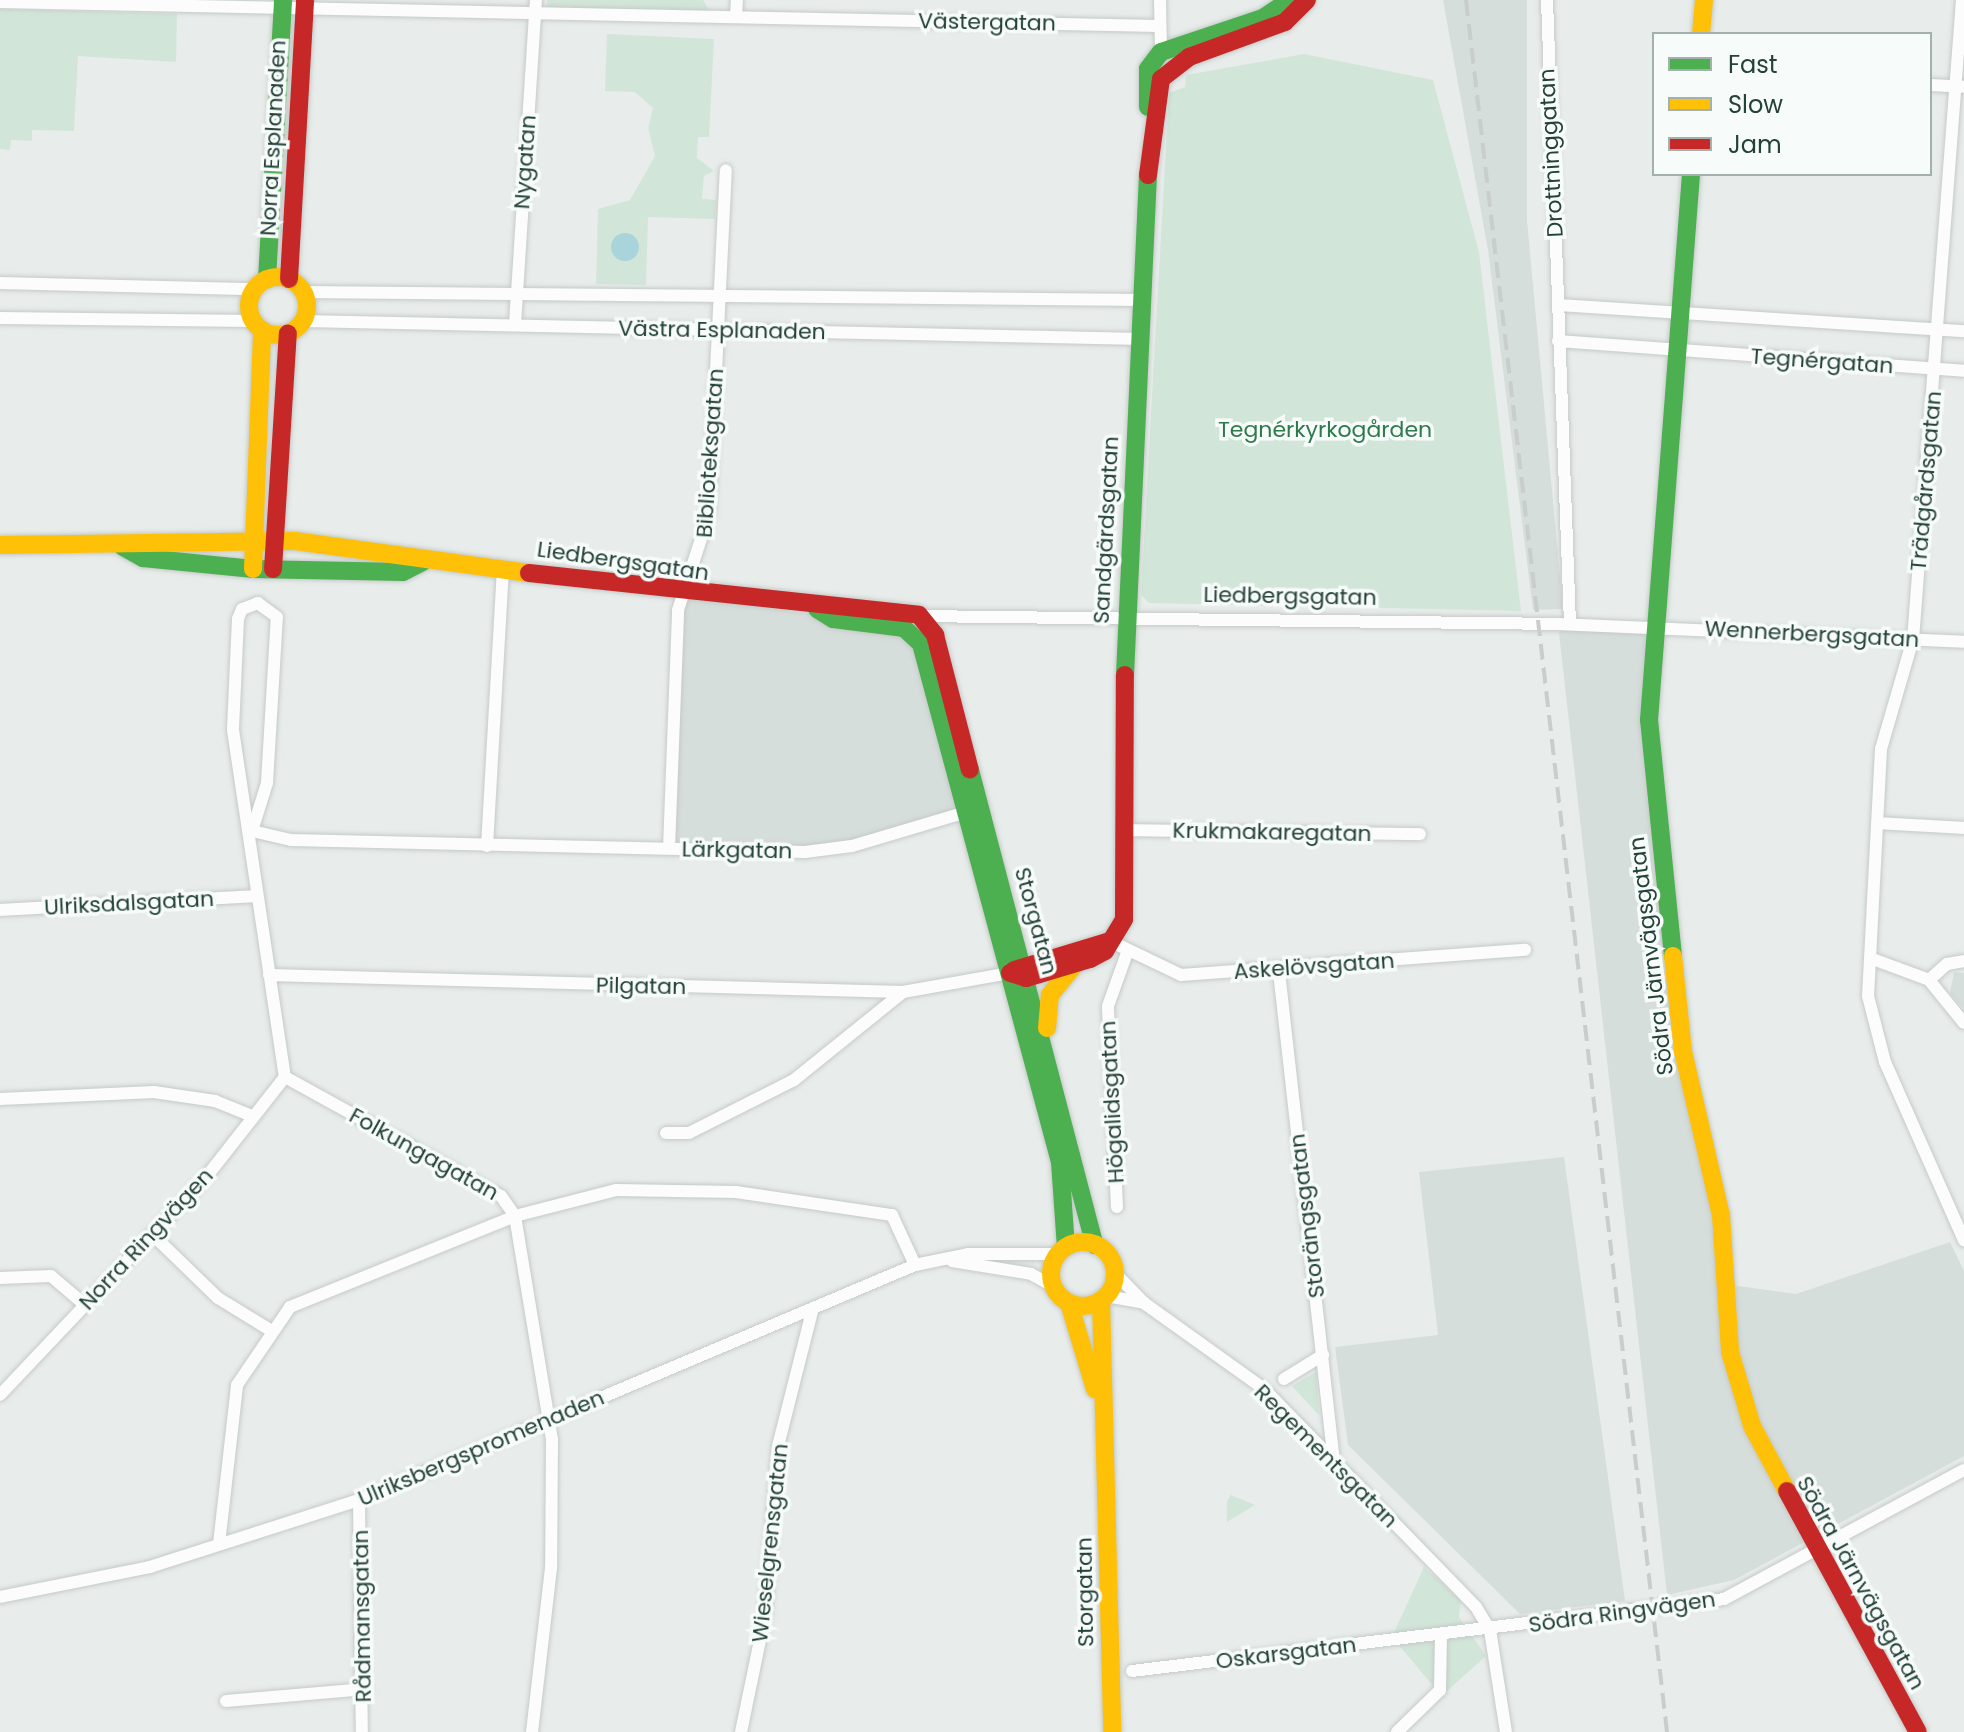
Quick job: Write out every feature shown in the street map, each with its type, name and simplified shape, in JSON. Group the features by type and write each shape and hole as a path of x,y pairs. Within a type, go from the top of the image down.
{"main road":[{"path":"1166,59 1263,18 1290,0"},
{"path":"1166,59 1285,22 1307,0"},
{"path":"1701,32 1704,0"},
{"name":"Norra Esplanaden","path":"253,569 260,284 283,4"},
{"name":"Norra Esplanaden","path":"289,279 304,5"},
{"name":"Sandgärdsgatan","path":"1110,941 1124,919 1124,617 1142,339 1151,117 1166,59"},
{"name":"Södra Järnvägsgatan","path":"1691,176 1660,628 1649,720 1683,1051 1721,1215 1730,1352 1752,1426 1815,1551 1918,1732"},
{"path":"260,284 289,279 304,292 296,327 273,569"},
{"path":"258,326 296,327"},
{"name":"Liedbergsgatan","path":"0,545 123,547 275,540 404,551 423,562 503,569 685,594 817,609 834,604 915,623"},
{"name":"Liedbergsgatan","path":"123,547 143,558 253,569 403,572 423,562"},
{"name":"Liedbergsgatan","path":"817,609 833,619 880,625 915,623"},
{"name":"Storgatan","path":"915,623 974,809 1047,1059 1095,1245"},
{"path":"1019,971 1110,941"},
{"path":"1047,1059 1048,1002 1074,965 1110,941"},
{"path":"1019,971 1074,965"},
{"name":"Storgatan","path":"1019,971 1060,1162 1062,1250"},
{"path":"1095,1245 1114,1272 1104,1298 1069,1303 1053,1286 1062,1250 1095,1245"},
{"name":"Storgatan","path":"1104,1298 1112,1732"},
{"name":"Storgatan","path":"1069,1303 1090,1361 1105,1450"}],"street":[{"name":"Nygatan","path":"515,324 536,0"},
{"path":"736,17 737,0"},
{"name":"Sandgärdsgatan","path":"1160,0 1158,26 1166,59"},
{"name":"Drottninggatan","path":"1547,0 1570,624"},
{"name":"Trädgårdsgatan","path":"1962,0 1960,87 1913,639 1881,749 1870,958 1874,1034 1964,1240"},
{"name":"Västergatan","path":"0,2 283,4 535,15 1158,26"},
{"path":"1932,85 1960,87"},
{"name":"Biblioteksgatan","path":"669,848 685,594 707,537 726,170"},
{"path":"0,283 260,284"},
{"name":"Västra Esplanaden","path":"304,292 516,290 1143,300"},
{"path":"1559,305 1682,314"},
{"name":"Tegnérgatan","path":"1682,314 1964,331"},
{"path":"0,318 258,326"},
{"name":"Västra Esplanaden","path":"296,327 515,324 718,332 1142,339"},
{"path":"1558,341 1679,351"},
{"name":"Tegnérgatan","path":"1679,351 1964,371"},
{"path":"487,846 503,569"},
{"path":"252,831 267,783 277,617 258,603 242,609 238,619 233,730 252,831 257,896 285,1077"},
{"name":"Liedbergsgatan","path":"915,623 1124,617 1660,628"},
{"name":"Wennerbergsgatan","path":"1660,628 1964,642"},
{"name":"Lärkgatan","path":"252,831 291,840 487,846 836,848 974,809"},
{"path":"1878,823 1964,828"},
{"name":"Krukmakaregatan","path":"1124,830 1420,834"},
{"name":"Ulriksdalsgatan","path":"0,910 257,896"},
{"name":"Askelövsgatan","path":"1110,941 1127,953 1181,975 1279,972 1525,950"},
{"name":"Högalidsgatan","path":"1117,1207 1108,1006 1127,953"},
{"path":"1870,958 1929,980 1964,1023"},
{"path":"1929,980 1964,961"},
{"name":"Pilgatan","path":"269,975 903,992 1019,971"},
{"name":"Storängsgatan","path":"1279,972 1334,1461"},
{"path":"666,1133 689,1133 794,1080 903,992"},
{"name":"Norra Ringvägen","path":"0,1395 84,1304 154,1236 285,1077"},
{"name":"Folkungagatan","path":"285,1077 501,1196 515,1216 616,1190 736,1192 892,1215 915,1265"},
{"path":"0,1099 154,1092 215,1101 252,1116"},
{"path":"219,1544 237,1385 270,1330 304,1299 447,1249 515,1216 552,1419 551,1568 532,1732"},
{"path":"154,1236 218,1298 270,1330"},
{"name":"Ulriksbergspromenaden","path":"0,1597 79,1585 359,1500 915,1265 1062,1250"},
{"name":"Ulriksbergspromenaden","path":"949,1261 1031,1274 1053,1286"},
{"name":"Regementsgatan","path":"1114,1272 1144,1303 1264,1389 1490,1630"},
{"path":"0,1278 51,1276 84,1304"},
{"name":"Regementsgatan","path":"1104,1298 1144,1303"},
{"name":"Wieselgrensgatan","path":"741,1732 765,1616 778,1446 813,1308"},
{"path":"1284,1379 1323,1355"},
{"name":"Södra Ringvägen","path":"1441,1635 1711,1602 1815,1551 1964,1470"},
{"name":"Rådmansgatan","path":"359,1500 365,1689 362,1732"},
{"path":"1490,1630 1506,1732"},
{"path":"1397,1732 1440,1690 1441,1635"},
{"name":"Oskarsgatan","path":"1132,1671 1441,1635"},
{"path":"226,1701 365,1689"}],"shaded area":[{"path":"1443,0 1527,0 1527,220 1563,609 1533,610 1488,250"},
{"path":"685,594 908,630 968,811 851,846 669,848"},
{"path":"1558,624 1660,628 1649,720 1683,1051 1724,1284 1796,1294 1950,1242 1964,1271 1964,1456 1734,1580 1667,1595"},
{"path":"1954,972 1964,973 1964,1009 1950,993"},
{"path":"1564,1157 1625,1601 1520,1614 1348,1445 1335,1347 1438,1335 1419,1172"}],"green space":[{"path":"547,0 703,0 711,13 547,8"},
{"path":"0,9 177,14 176,62 78,56 74,131 32,130 32,141 11,140 10,150 0,149"},
{"path":"607,34 714,39 709,137 698,137 697,158 714,171 704,176 702,199 716,200 715,219 648,217 646,285 596,284 598,209 630,200 655,156 648,128 653,108 635,92 605,91"},
{"name":"Tegnérkyrkogården","path":"1304,54 1433,80 1479,252 1521,611 1149,603 1141,595 1169,93 1185,87 1186,75"},
{"path":"1316,1372 1319,1415 1292,1386"},
{"path":"1231,1495 1255,1505 1227,1522 1227,1501"},
{"path":"1424,1567 1461,1600 1459,1617 1486,1656 1447,1691 1434,1687 1392,1637"}],"water":[{"path":"625,233 635,237 639,247 635,257 625,261 615,257 611,247 615,237"}],"railway":[{"path":"1466,0 1667,1732"}],"traffic: fast":[{"path":"267,279 283,0"},
{"path":"1148,107 1148,69 1161,52 1263,18 1290,0"},
{"path":"1125,675 1148,175"},
{"path":"1673,956 1649,720 1691,176"},
{"path":"123,547 143,558 253,569 403,572 423,562"},
{"path":"817,609 833,619 904,628 921,644 1060,1162 1066,1247"},
{"path":"970,770 1095,1245"}],"traffic: slow":[{"path":"1701,32 1704,0"},
{"path":"278,277 289,279 298,286 305,295 307,306 305,317 298,326 289,333 278,335 267,333 258,326 251,317 249,306 251,295 258,286 267,279 278,277"},
{"path":"253,569 262,330"},
{"path":"0,545 295,541 529,573"},
{"path":"1673,956 1683,1051 1721,1215 1730,1352 1752,1426 1787,1491"},
{"path":"1047,1028 1050,995 1074,965"},
{"path":"1083,1242 1101,1248 1109,1256 1115,1274 1109,1292 1101,1300 1083,1306 1065,1300 1057,1292 1051,1274 1057,1256 1065,1248 1083,1242"},
{"path":"1101,1300 1112,1732"},
{"path":"1069,1303 1095,1389"}],"traffic: jam":[{"path":"289,279 305,0"},
{"path":"1148,175 1161,79 1189,57 1285,22 1307,0"},
{"path":"273,569 288,333"},
{"path":"529,573 919,615 935,635 970,770"},
{"path":"1010,973 1026,978 1090,959 1105,951 1124,919 1125,675"},
{"path":"1014,970 1110,941"},
{"path":"1787,1491 1918,1732"}]}
